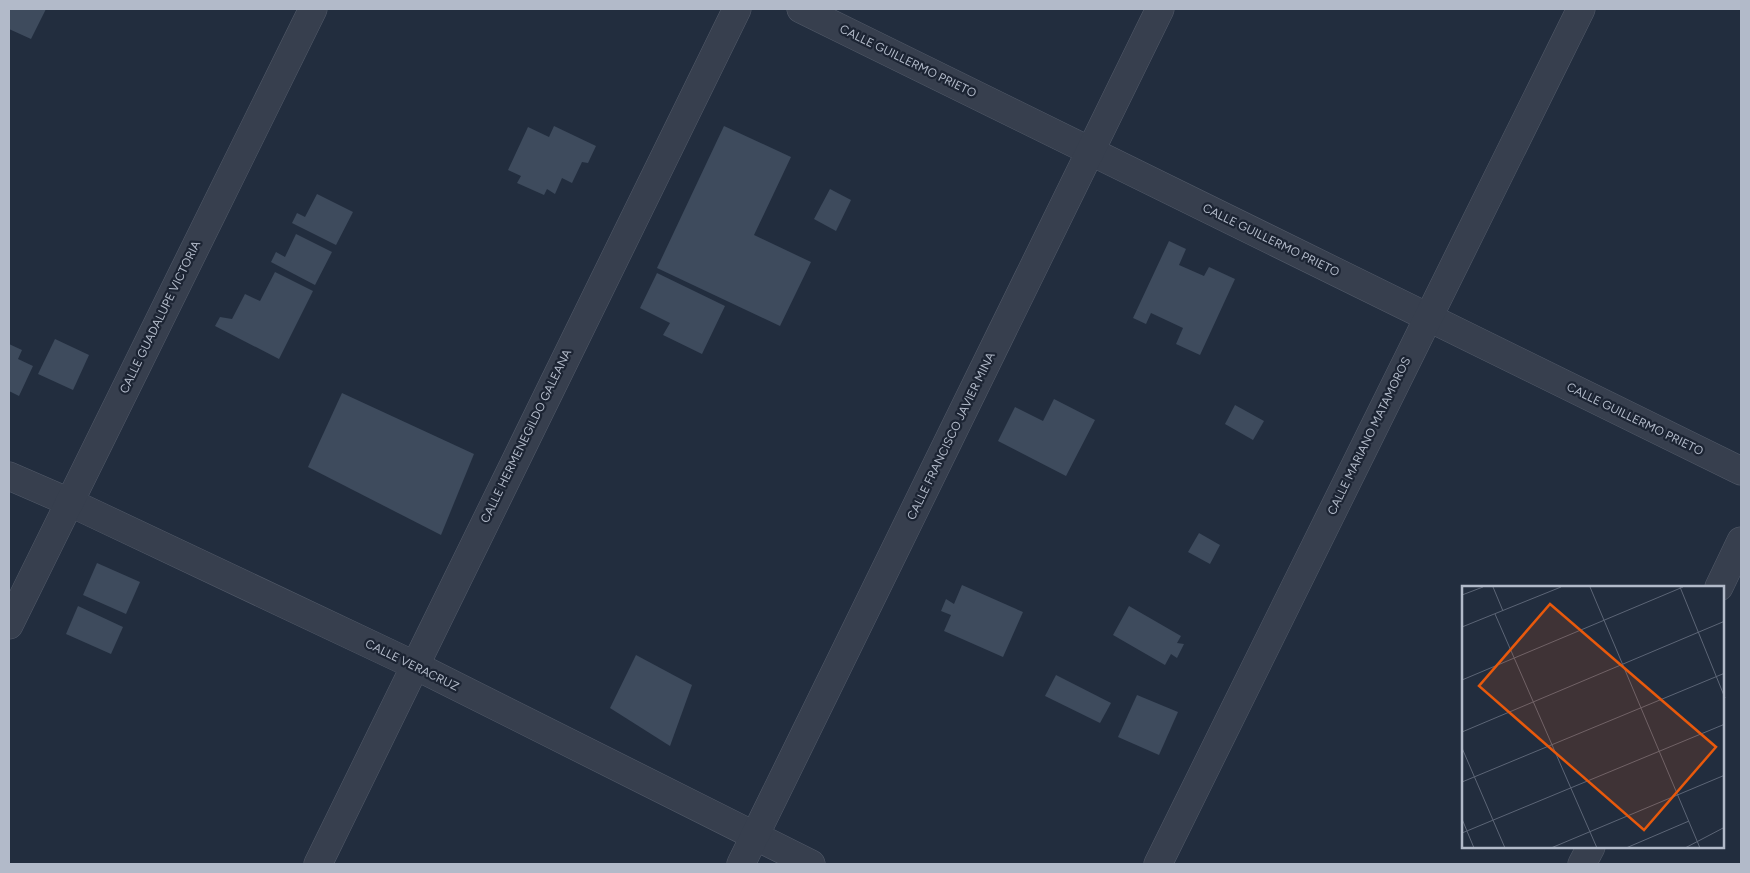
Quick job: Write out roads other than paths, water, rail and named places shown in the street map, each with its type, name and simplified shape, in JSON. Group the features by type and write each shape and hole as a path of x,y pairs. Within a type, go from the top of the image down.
{"street":[{"name":"CALLE GUADALUPE VICTORIA","path":"9,625 312,9"},
{"name":"CALLE HERMENEGILDO GALEANA","path":"318,864 737,9"},
{"name":"CALLE GUILLERMO PRIETO","path":"801,9 1741,471"},
{"name":"CALLE FRANCISCO JAVIER MINA","path":"741,864 1160,9"},
{"name":"CALLE MARIANO MATAMOROS","path":"1158,864 1581,9"},
{"name":"CALLE VERACRUZ","path":"9,476 69,502 414,665 811,864"},
{"path":"1719,586 1741,541"},
{"path":"1582,864 1590,848"}]}
